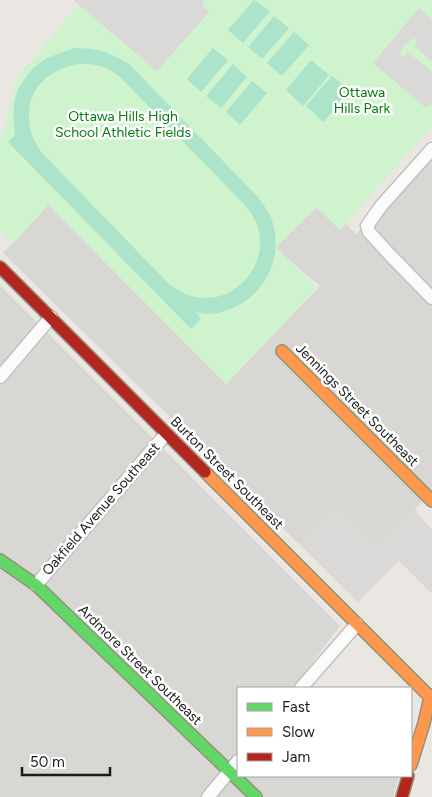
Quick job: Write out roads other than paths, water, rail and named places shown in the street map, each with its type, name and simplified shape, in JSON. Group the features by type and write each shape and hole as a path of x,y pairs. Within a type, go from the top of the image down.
{"main road":[{"name":"Burton Street Southeast","path":"0,267 431,697"},
{"name":"Jennings Street Southeast","path":"282,351 432,501"},
{"name":"Ardmore Street Southeast","path":"0,560 36,585 256,797"},
{"path":"412,762 431,697"},
{"path":"402,797 408,777"}],"street":[{"path":"432,149 381,206 367,226 369,232 390,256 432,298"},
{"path":"0,377 51,317"},
{"name":"Oakfield Avenue Southeast","path":"36,585 166,434"},
{"path":"302,687 357,624"},
{"path":"208,797 237,762"}],"park label":[{"name":"Ottawa Hills Park","path":"362,100"},
{"name":"Ottawa Hills High School Athletic Fields","path":"123,124"}]}
